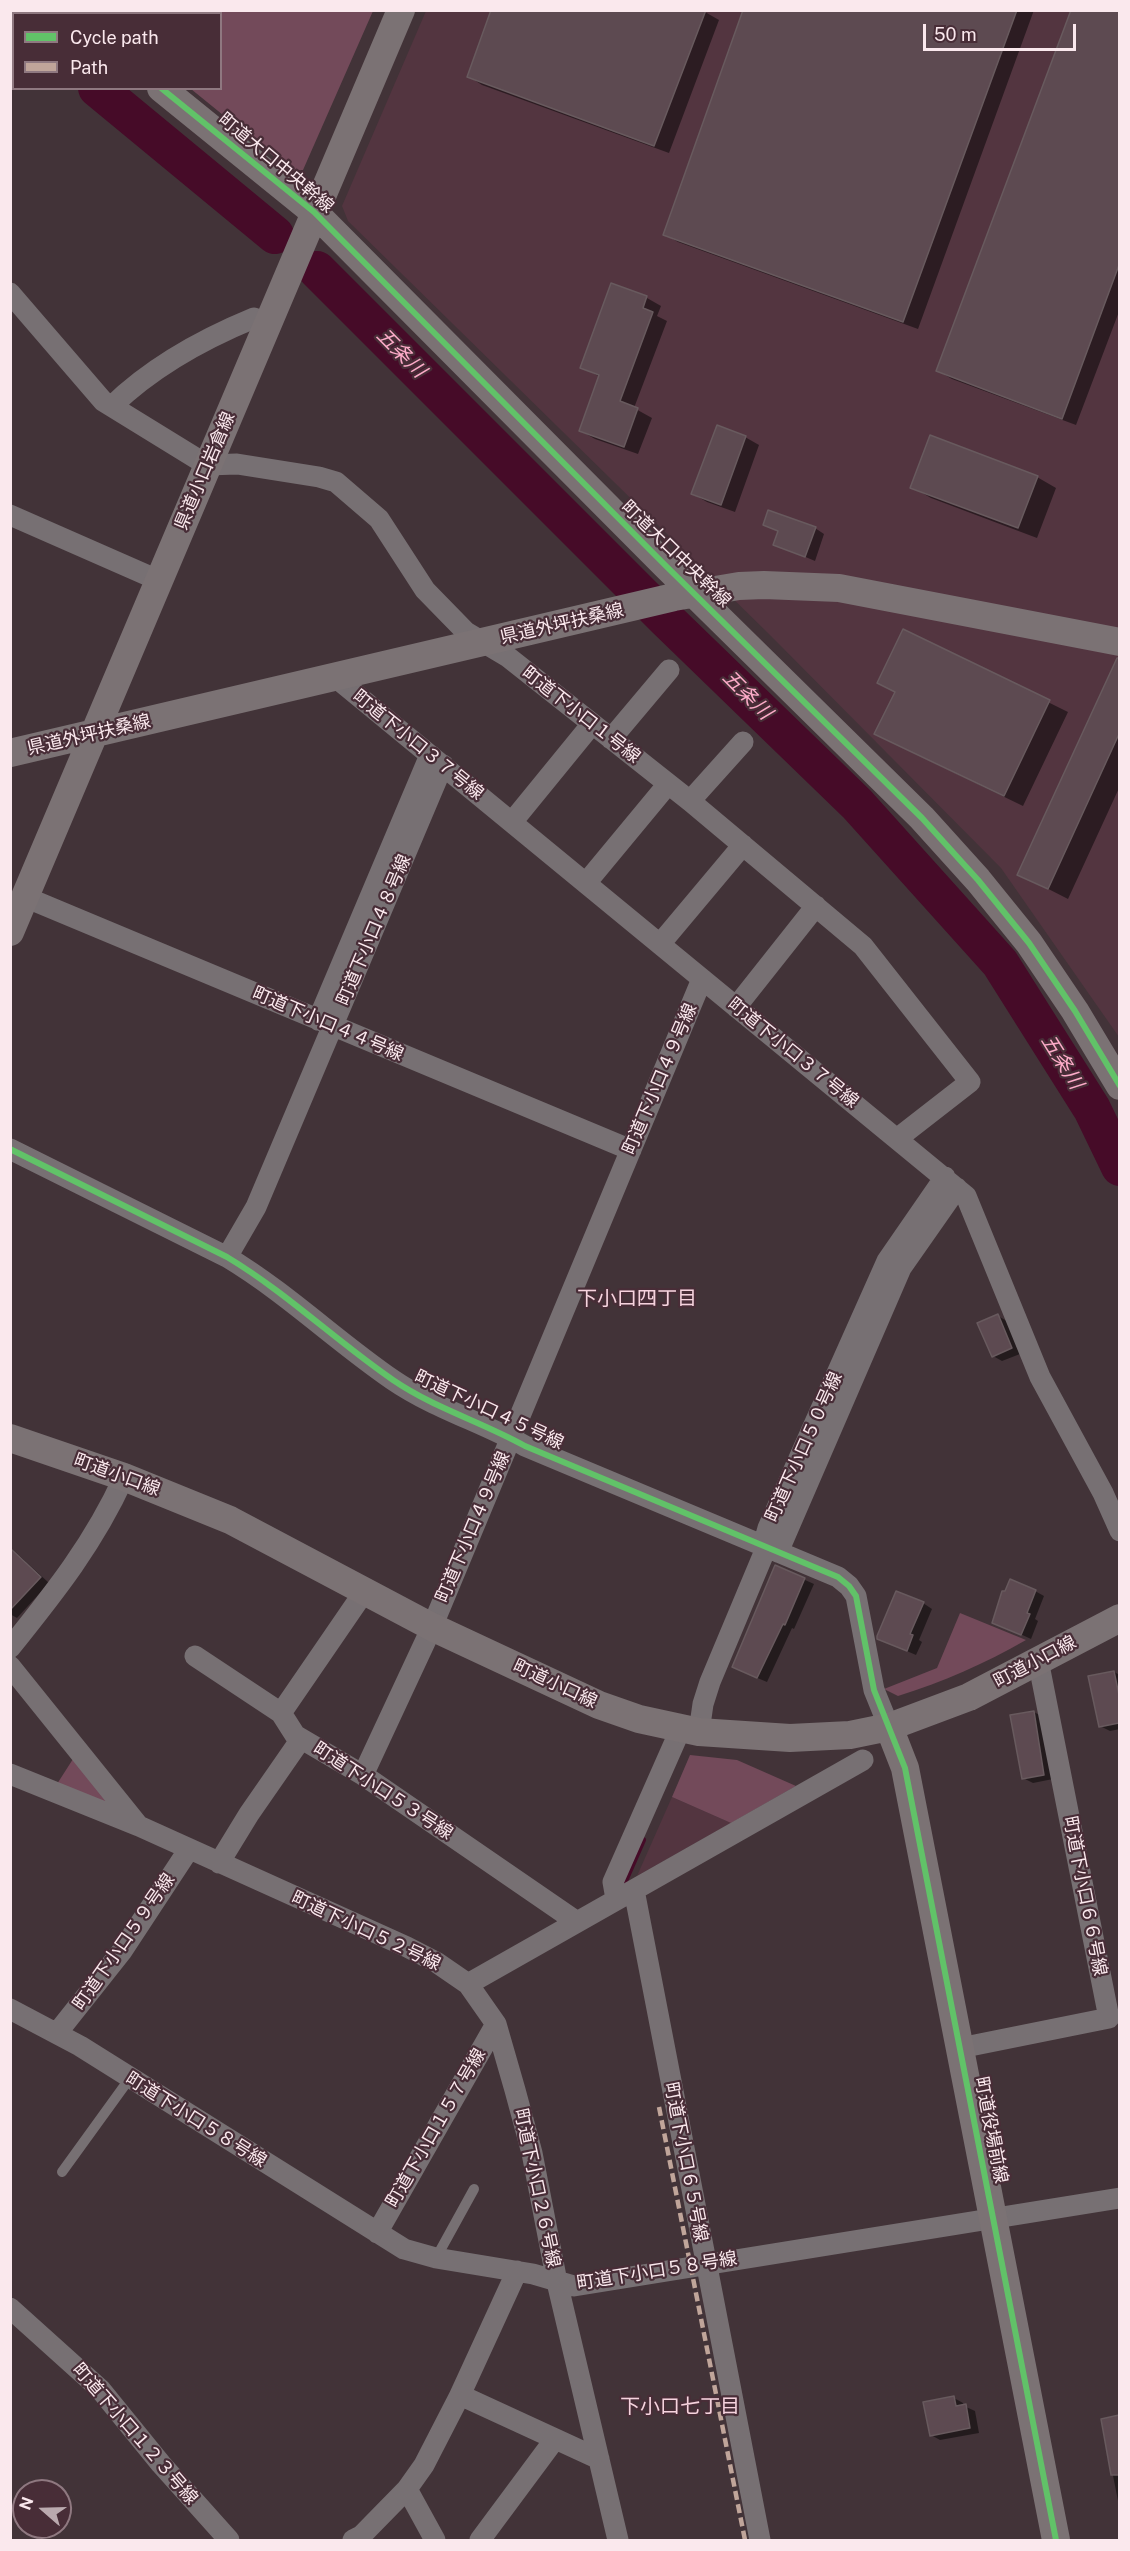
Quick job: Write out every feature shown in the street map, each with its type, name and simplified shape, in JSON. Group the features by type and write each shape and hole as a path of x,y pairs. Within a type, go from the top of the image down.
{"street":[{"name":"県道小口岩倉線","path":"10,932 401,10"},
{"name":"町道大口中央幹線","path":"163,90 310,221 684,595 903,798 978,880 1045,965 1119,1086"},
{"path":"10,293 104,400 207,465"},
{"path":"112,406 125,393 192,347 254,318 267,323"},
{"name":"町道下小口１号線","path":"207,465 237,464 319,477 336,482 379,519 425,590 466,632 508,657 690,801 863,946 970,1082 898,1138"},
{"path":"10,515 158,580"},
{"name":"県道外坪扶桑線","path":"10,753 684,595 764,585 838,588 1119,642"},
{"path":"611,739 669,670"},
{"name":"町道下小口３７号線","path":"335,677 966,1196 1040,1377 1102,1493 1119,1531"},
{"path":"512,822 592,724"},
{"path":"690,801 743,742"},
{"name":"町道下小口４８号線","path":"227,1257 256,1207 325,1023 436,760"},
{"path":"586,883 668,784"},
{"path":"660,944 743,845"},
{"name":"町道下小口４４号線","path":"25,897 631,1150"},
{"path":"736,1007 816,906"},
{"name":"町道下小口４９号線","path":"363,1775 432,1627 702,979"},
{"name":"町道下小口４５号線","path":"10,1149 227,1257 260,1276 392,1380 417,1396 525,1446 838,1577 856,1596 874,1690 889,1726"},
{"path":"771,1549 901,1268 951,1182"},
{"name":"町道下小口５０号線","path":"625,1895 613,1882 703,1704 764,1553 771,1549 768,1528 887,1261 951,1182"},
{"name":"町道小口線","path":"10,1438 124,1477 230,1520 432,1627 599,1705 639,1719 690,1730 790,1738 850,1735 889,1726 969,1698 1119,1618"},
{"path":"10,1648 73,1569 109,1509 124,1477"},
{"path":"281,1713 364,1592"},
{"name":"町道下小口５３号線","path":"195,1656 281,1713 295,1735 363,1775 577,1922"},
{"name":"町道下小口６６号線","path":"960,2048 1109,2018 1038,1660"},
{"path":"10,1666 139,1826"},
{"name":"町道役場前線","path":"889,1726 905,1768 1056,2541"},
{"path":"219,1863 249,1814 301,1739"},
{"path":"468,1984 863,1760"},
{"name":"町道下小口５２号線","path":"10,1774 139,1826 407,1947 436,1962 468,1984"},
{"name":"町道下小口５９号線","path":"57,2033 122,1951 189,1849"},
{"name":"町道下小口６５号線","path":"625,1895 706,2264 760,2541"},
{"name":"町道下小口２６号線","path":"468,1984 496,2024 532,2153 557,2282 618,2541"},
{"name":"町道下小口５８号線","path":"10,2009 57,2033 404,2249 436,2258 517,2271 574,2286 1119,2198"},
{"name":"町道下小口１５７号線","path":"377,2233 496,2024"},
{"path":"353,2541 361,2536 408,2489 424,2466 460,2395 517,2271"},
{"name":"町道下小口１２３号線","path":"10,2308 100,2389 161,2464 229,2541"},
{"path":"460,2395 598,2459"},
{"path":"480,2541 555,2439"},
{"path":"408,2489 435,2541"}],"lane":[{"path":"62,2172 130,2078"},
{"path":"436,2258 474,2189"}],"shaded area":[{"path":"373,11 303,170 292,171 192,90 222,90 222,12 98,12"},
{"path":"426,11 1119,11 1119,1037 1001,868 771,636 348,221 342,206"},
{"path":"960,1613 1026,1640 963,1672 915,1691 898,1696 884,1689 937,1668"},
{"path":"690,1755 737,1760 796,1786 731,1823 672,1797"},
{"path":"73,1759 107,1801 104,1803 57,1784"},
{"path":"672,1797 731,1823 637,1876"}],"building":[{"path":"491,10 706,10 654,146 467,77"},
{"path":"743,10 1017,10 903,322 663,235"},
{"path":"1071,10 1119,10 1119,265 1062,419 936,371"},
{"path":"611,283 647,296 643,308 653,312 620,401 638,408 624,447 579,431 599,375 580,368"},
{"path":"717,425 746,436 721,505 691,494"},
{"path":"930,435 1038,476 1018,528 910,488"},
{"path":"768,510 816,527 805,557 773,545 778,531 763,525"},
{"path":"903,629 1050,700 1004,796 874,734 895,692 877,683"},
{"path":"1117,658 1119,658 1119,734 1048,889 1017,875"},
{"path":"998,1314 1012,1348 992,1357 977,1323"},
{"path":"10,1548 41,1577 10,1610"},
{"path":"775,1565 805,1578 785,1625 783,1624 757,1678 732,1667"},
{"path":"1010,1579 1036,1590 1027,1613 1030,1614 1021,1635 992,1623 1002,1591 1005,1591"},
{"path":"896,1591 924,1602 910,1634 913,1635 907,1651 877,1639"},
{"path":"1114,1671 1119,1695 1119,1723 1099,1727 1088,1676"},
{"path":"1034,1711 1044,1775 1022,1779 1010,1715"},
{"path":"954,2396 956,2406 966,2404 970,2428 930,2436 923,2402"},
{"path":"1119,2415 1119,2475 1111,2475 1101,2419"}],"waterway":[{"name":"五条川","path":"99,90 275,235"},
{"name":"五条川","path":"317,270 666,619 857,804 1000,963 1092,1109 1120,1167"},
{"path":"627,1889 625,1881 643,1840"}],"marked path":[{"path":"659,2107 745,2540"}],"cycle path":[{"path":"163,90 314,212 666,566 922,818 978,880 1029,943 1075,1011 1120,1086"},
{"path":"10,1149 227,1257 270,1286 372,1365 425,1399 525,1446 838,1577 849,1586 856,1596 874,1690 905,1768 1056,2540"}],"district":[{"name":"下小口四丁目","path":"637,1299"},
{"name":"下小口七丁目","path":"680,2407"}]}
